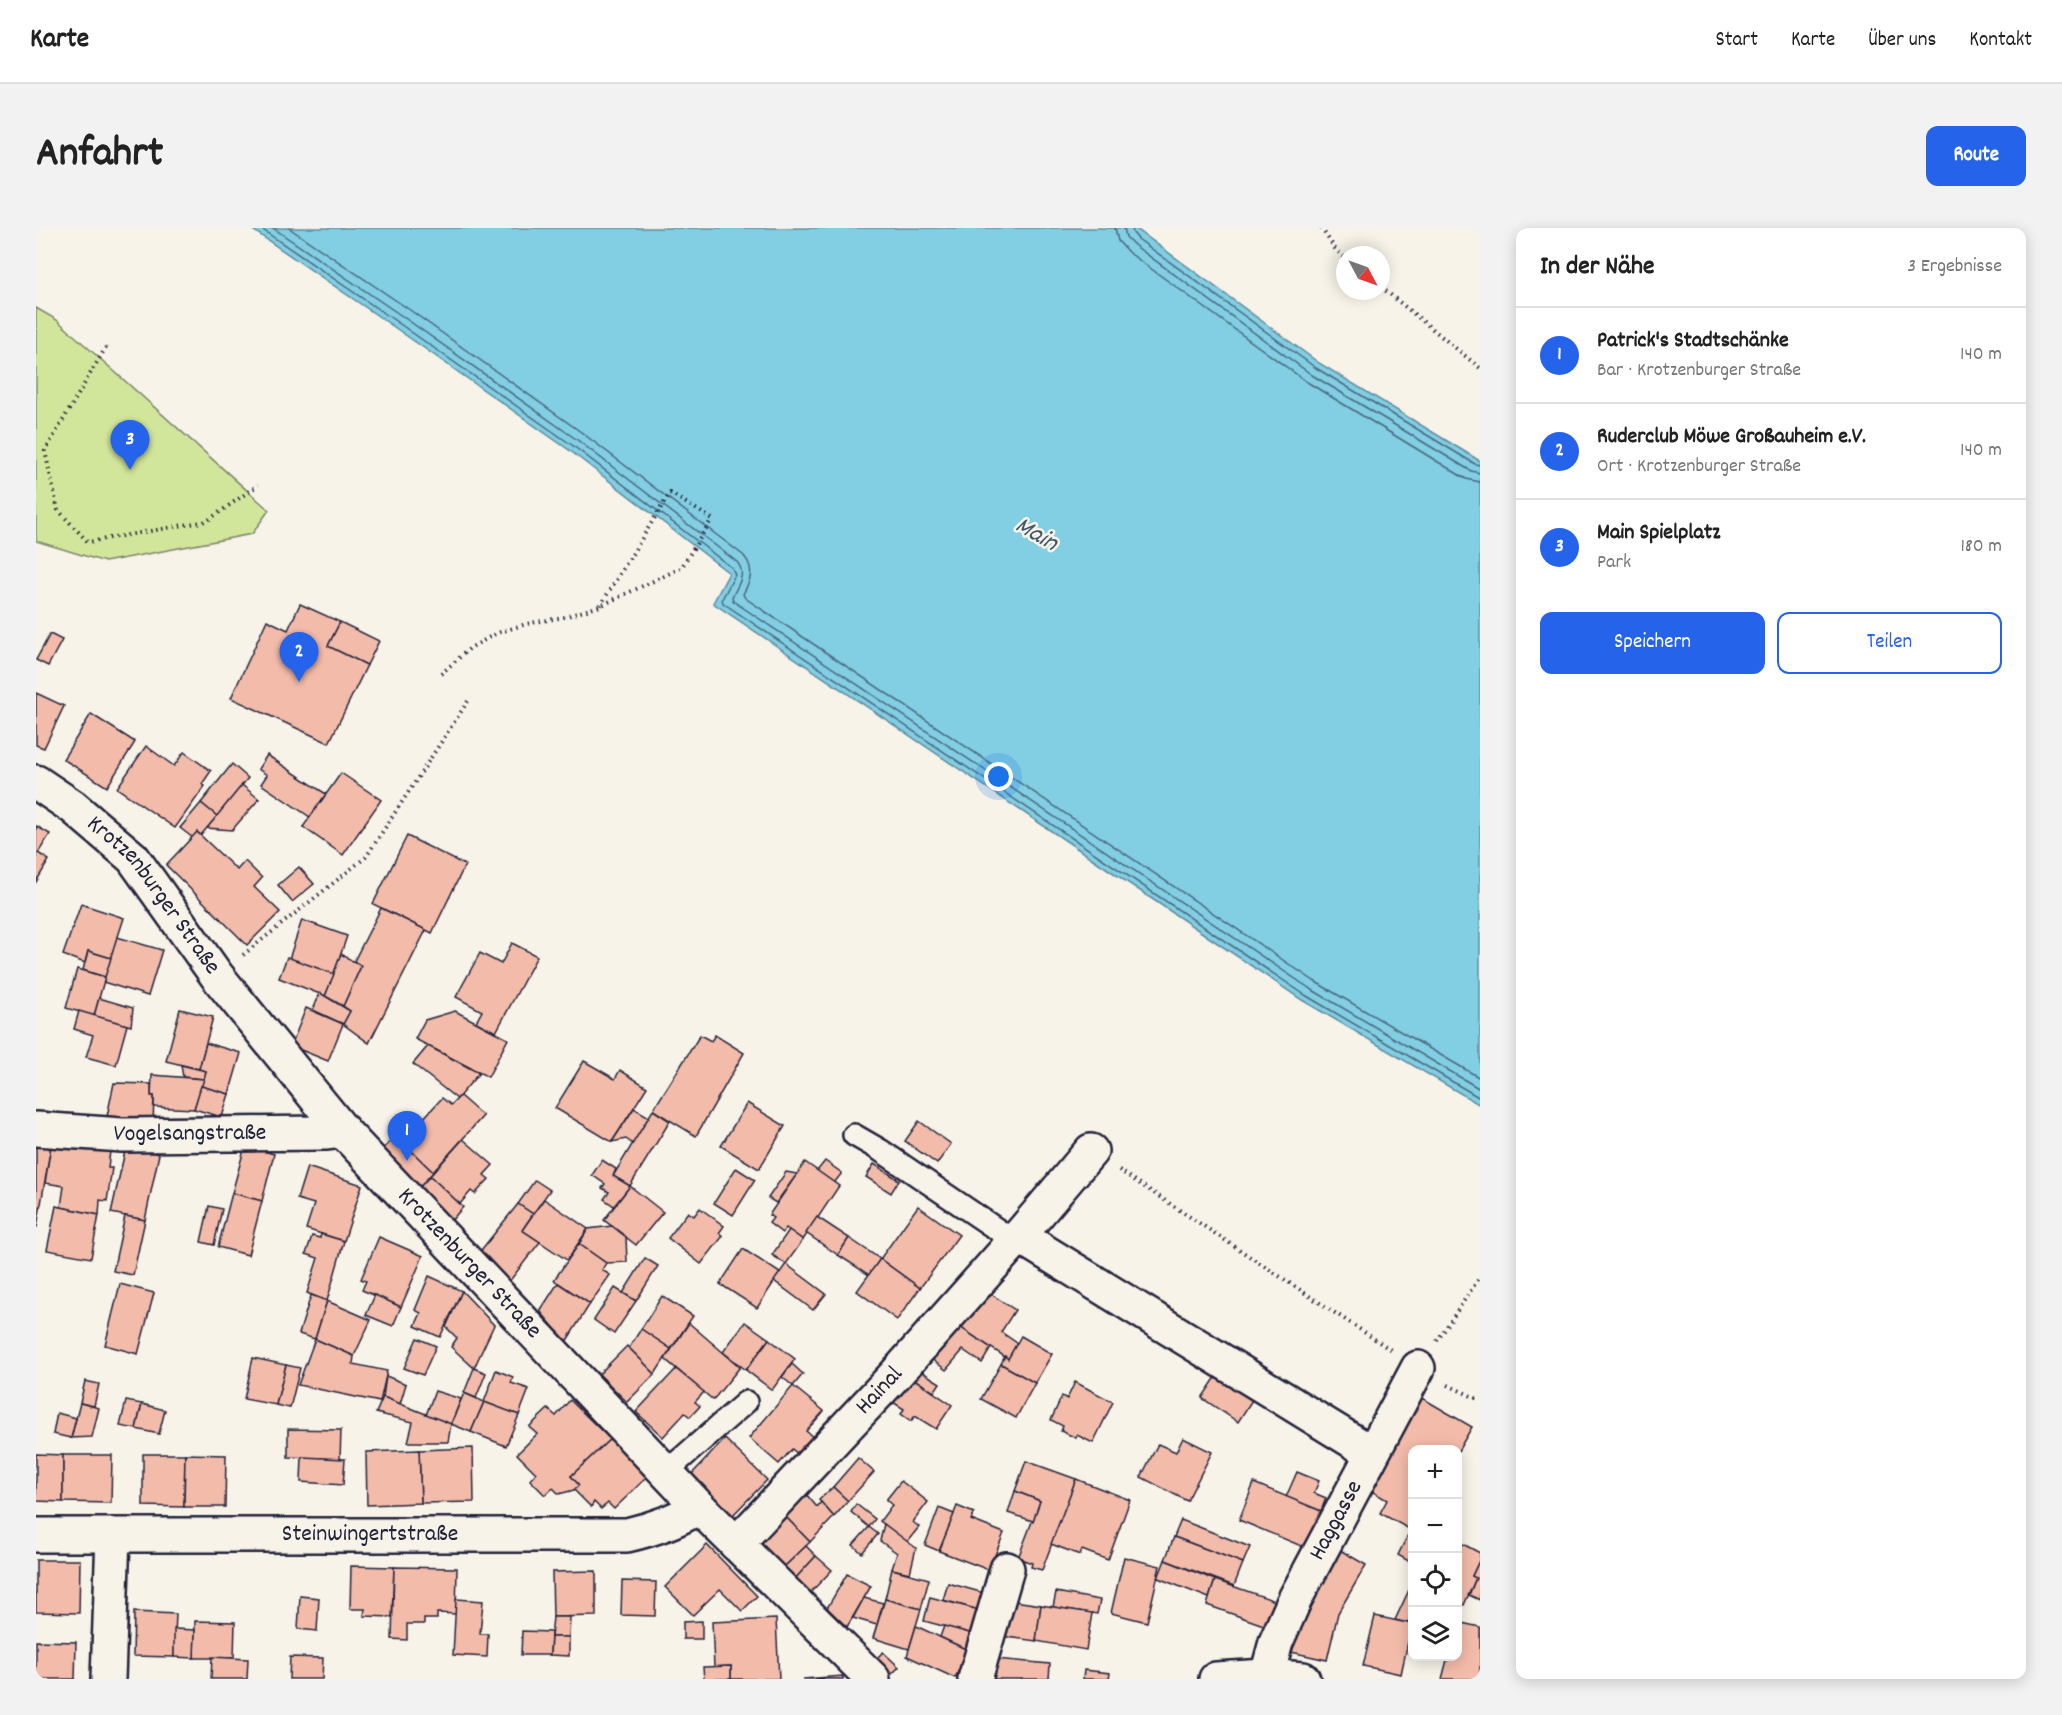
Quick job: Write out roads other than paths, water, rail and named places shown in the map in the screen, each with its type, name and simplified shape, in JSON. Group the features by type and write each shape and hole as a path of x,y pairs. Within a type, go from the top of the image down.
{"street":[{"name":"Krotzenburger Straße","path":"36,782 73,807 133,858 217,976 343,1131 666,1473 873,1679"},
{"name":"Vogelsangstraße","path":"36,1129 123,1135 343,1131"},
{"name":"Hainal","path":"736,1544 896,1374 1091,1151"},
{"path":"1017,1238 1372,1453"},
{"name":"Haggasse","path":"1266,1678 1276,1642 1295,1599 1419,1368"},
{"name":"Steinwingertstraße","path":"36,1535 627,1535 660,1526 699,1507"},
{"path":"108,1679 113,1535"},
{"path":"975,1679 1007,1569"},
{"path":"1216,1679 1303,1679"}],"lane":[{"path":"854,1135 1017,1238"},
{"path":"666,1473 746,1402"}],"water":[{"name":"Main","path":"250,228 1135,228 1319,363 1480,461 1480,1105 1302,1000 713,603 729,573 569,450"}],"place":[{"name":"Main Spielplatz","path":"130,470"},
{"name":"Ruderclub Möwe Großauheim e.V.","path":"299,682"},
{"name":"Patrick's Stadtschänke","path":"407,1161"}]}
